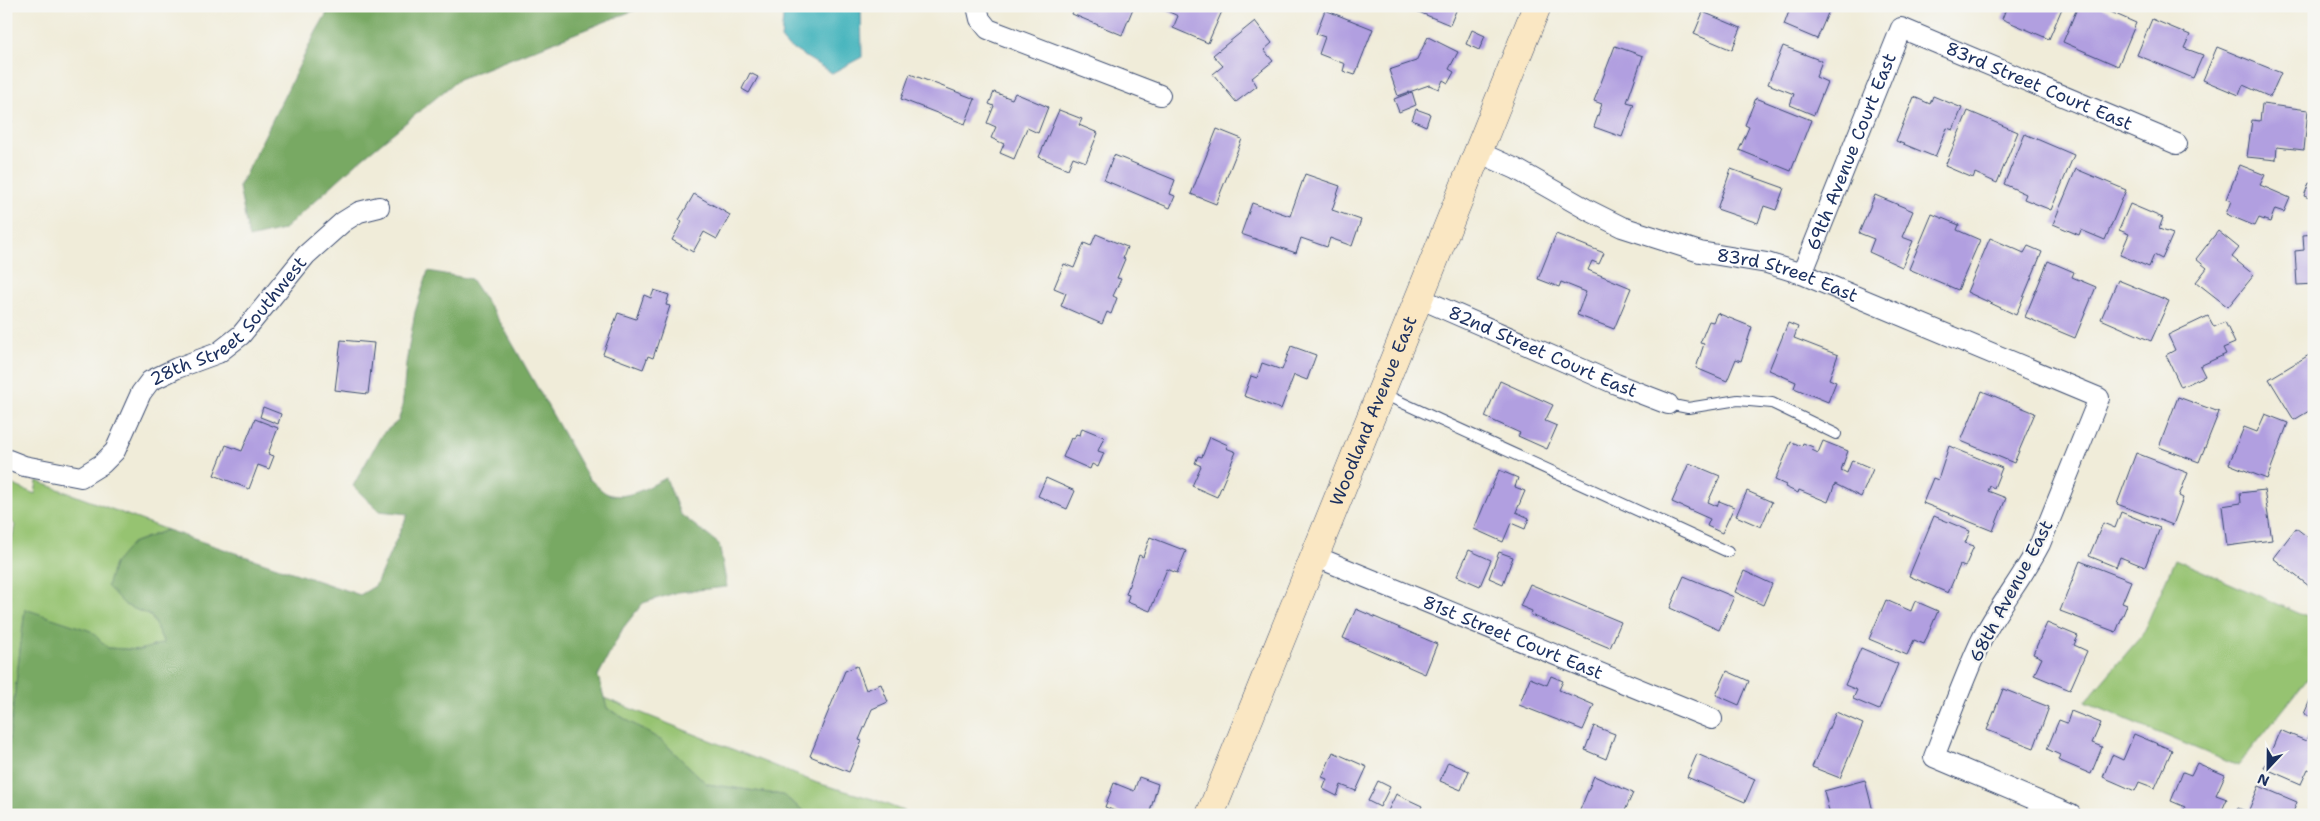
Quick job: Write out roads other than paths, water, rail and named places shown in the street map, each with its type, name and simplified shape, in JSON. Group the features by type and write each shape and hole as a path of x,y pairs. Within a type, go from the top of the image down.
{"street":[{"name":"Woodland Avenue East","path":"1210,815 1537,6"},
{"path":"979,12 988,29 1160,95"},
{"name":"83rd Street Court East","path":"1901,28 2177,144"},
{"name":"69th Avenue Court East","path":"1802,274 1901,28"},
{"name":"83rd Street East","path":"1478,152 1538,181 1622,227 1700,252 1768,263 1802,274 2099,398"},
{"name":"28th Street Southwest","path":"6,459 24,466 81,477 102,464 115,451 141,393 150,381 176,368 218,353 234,341 259,315 306,254 343,222 360,212 379,207"},
{"name":"82nd Street Court East","path":"1419,298 1616,384 1668,404"},
{"name":"68th Avenue East","path":"2072,815 1934,757 1980,643 1994,616 2029,566 2040,544 2099,398"},
{"name":"81st Street Court East","path":"1314,556 1712,720"}],"lane":[{"path":"1380,392 1728,552"},
{"path":"1668,404 1688,408 1738,400 1772,404 1836,434"}],"water":[{"path":"784,6 861,6 862,57 832,73 786,45 781,39"}]}
